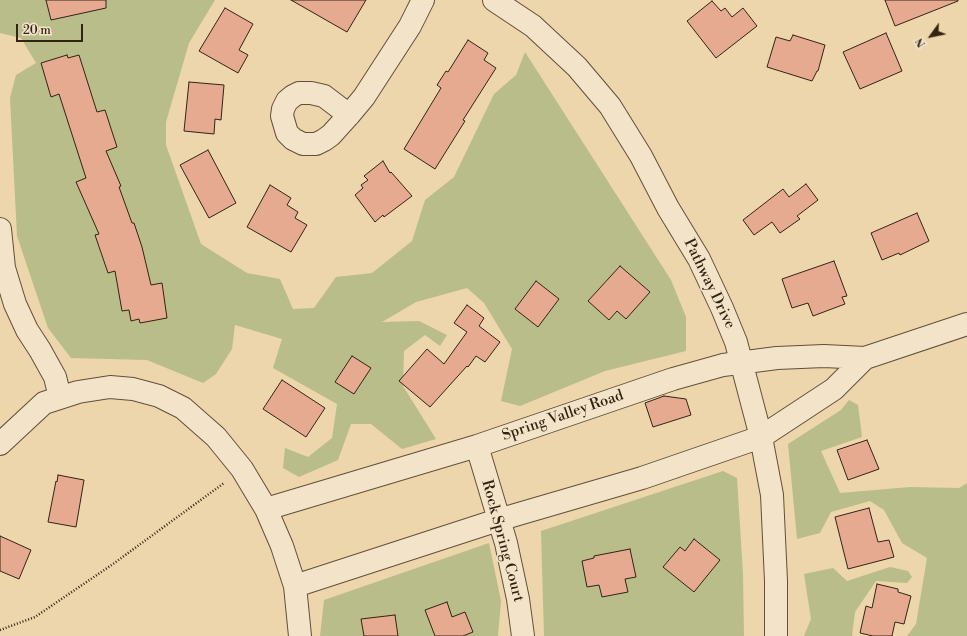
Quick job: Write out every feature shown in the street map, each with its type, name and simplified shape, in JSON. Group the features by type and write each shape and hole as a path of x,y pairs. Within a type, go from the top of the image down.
{"street":[{"path":"349,115 364,97 410,26 424,0"},
{"name":"Pathway Drive","path":"494,0 533,26 577,68 610,106 641,156 668,208 699,258 722,308 736,342 742,363 761,437 772,495 776,581 776,636"},
{"path":"0,230 4,268 15,304 27,330 40,350 54,377 60,397"},
{"name":"Spring Valley Road","path":"266,509 477,446 673,378 723,365 777,358 824,356 866,358 967,324"},
{"name":"Spring Valley Road","path":"294,586 498,520 642,478 761,437 834,389 866,358"},
{"path":"0,444 44,403 78,392 110,387 133,390 159,396 183,408 216,437 242,469 266,509 282,546 294,586 300,636"},
{"name":"Rock Spring Court","path":"477,446 506,543 518,599 523,636"}],"path":[{"path":"0,630 35,617 113,564 242,469"}],"green space":[{"path":"0,0 215,0 189,43 166,122 166,145 201,244 247,273 280,279 293,309 314,308 336,277 372,273 412,241 425,200 454,177 494,94 516,75 525,52 671,280 686,317 686,351 605,371 520,406 501,401 512,349 484,303 467,288 416,302 382,322 419,321 447,335 440,346 425,335 404,351 403,386 436,439 402,449 371,424 351,424 338,460 299,477 283,468 285,448 308,457 332,438 337,404 273,368 282,339 235,325 232,349 216,374 203,383 147,360 71,358 48,328 17,236 10,98 16,75 36,63 21,38 0,33"},
{"path":"849,400 858,405 862,437 821,451 840,493 910,487 959,488 967,483 967,636 907,636 916,624 927,558 902,543 884,510 870,501 831,512 820,533 797,539 788,444 841,410"},
{"path":"723,471 737,478 743,574 744,636 544,636 541,531"},
{"path":"489,543 501,601 498,636 320,636 324,600"},
{"path":"890,567 908,571 912,577 907,583 876,581 855,612 852,636 804,636 811,619 804,574 833,568 847,581"}],"building":[{"path":"46,0 106,0 106,8 51,20"},
{"path":"291,0 366,0 347,32"},
{"path":"885,0 958,0 958,1 895,26"},
{"path":"712,1 721,11 725,8 732,17 743,8 757,26 716,58 687,21"},
{"path":"225,8 253,24 239,50 248,55 238,73 199,51"},
{"path":"886,33 902,71 860,89 843,52"},
{"path":"793,35 825,45 818,71 812,81 767,67 776,37 790,41"},
{"path":"468,40 488,53 484,60 496,68 463,120 465,121 435,169 404,149 441,88 437,85 446,71 448,72"},
{"path":"67,55 68,58 79,55 97,112 105,110 117,147 106,151 121,186 119,187 132,223 134,223 142,247 151,285 162,283 167,318 140,323 139,319 131,321 129,310 122,311 115,271 108,273 95,235 99,234 76,182 86,178 59,94 51,97 41,63"},
{"path":"189,82 224,85 221,120 215,119 214,134 184,131"},
{"path":"208,150 236,203 209,218 180,165"},
{"path":"383,161 390,173 391,172 412,196 375,222 355,195 363,188 361,185 368,180 364,176"},
{"path":"806,184 818,200 797,216 800,219 780,233 772,222 754,235 743,220 783,189 789,197"},
{"path":"270,185 291,198 287,205 298,212 295,218 307,225 291,252 247,227"},
{"path":"917,213 929,241 900,255 899,253 882,260 871,233"},
{"path":"834,261 847,296 842,297 845,304 813,316 808,303 792,308 782,279"},
{"path":"620,266 650,292 626,319 617,311 609,320 588,301"},
{"path":"536,281 559,299 538,327 515,309"},
{"path":"467,305 484,318 479,326 500,342 485,362 476,356 468,367 467,366 430,407 399,381 427,349 444,364 467,332 454,323"},
{"path":"352,356 371,368 354,394 335,382"},
{"path":"282,380 325,408 306,437 263,409"},
{"path":"664,396 686,399 691,415 653,427 645,403"},
{"path":"867,440 879,469 848,480 837,450"},
{"path":"58,475 84,480 76,527 48,522"},
{"path":"869,508 878,542 889,540 894,557 848,569 835,517"},
{"path":"0,536 31,550 19,579 0,571"},
{"path":"694,539 720,560 694,592 663,567 680,547 685,551"},
{"path":"630,549 636,577 625,579 628,592 602,597 599,585 587,587 582,561 594,558 594,556"},
{"path":"877,584 898,589 898,592 911,596 904,624 895,622 892,636 873,636 860,633 866,606 872,608"},
{"path":"447,602 452,617 465,612 473,632 463,636 435,636 425,610"},
{"path":"395,615 398,636 364,636 361,619"}]}
